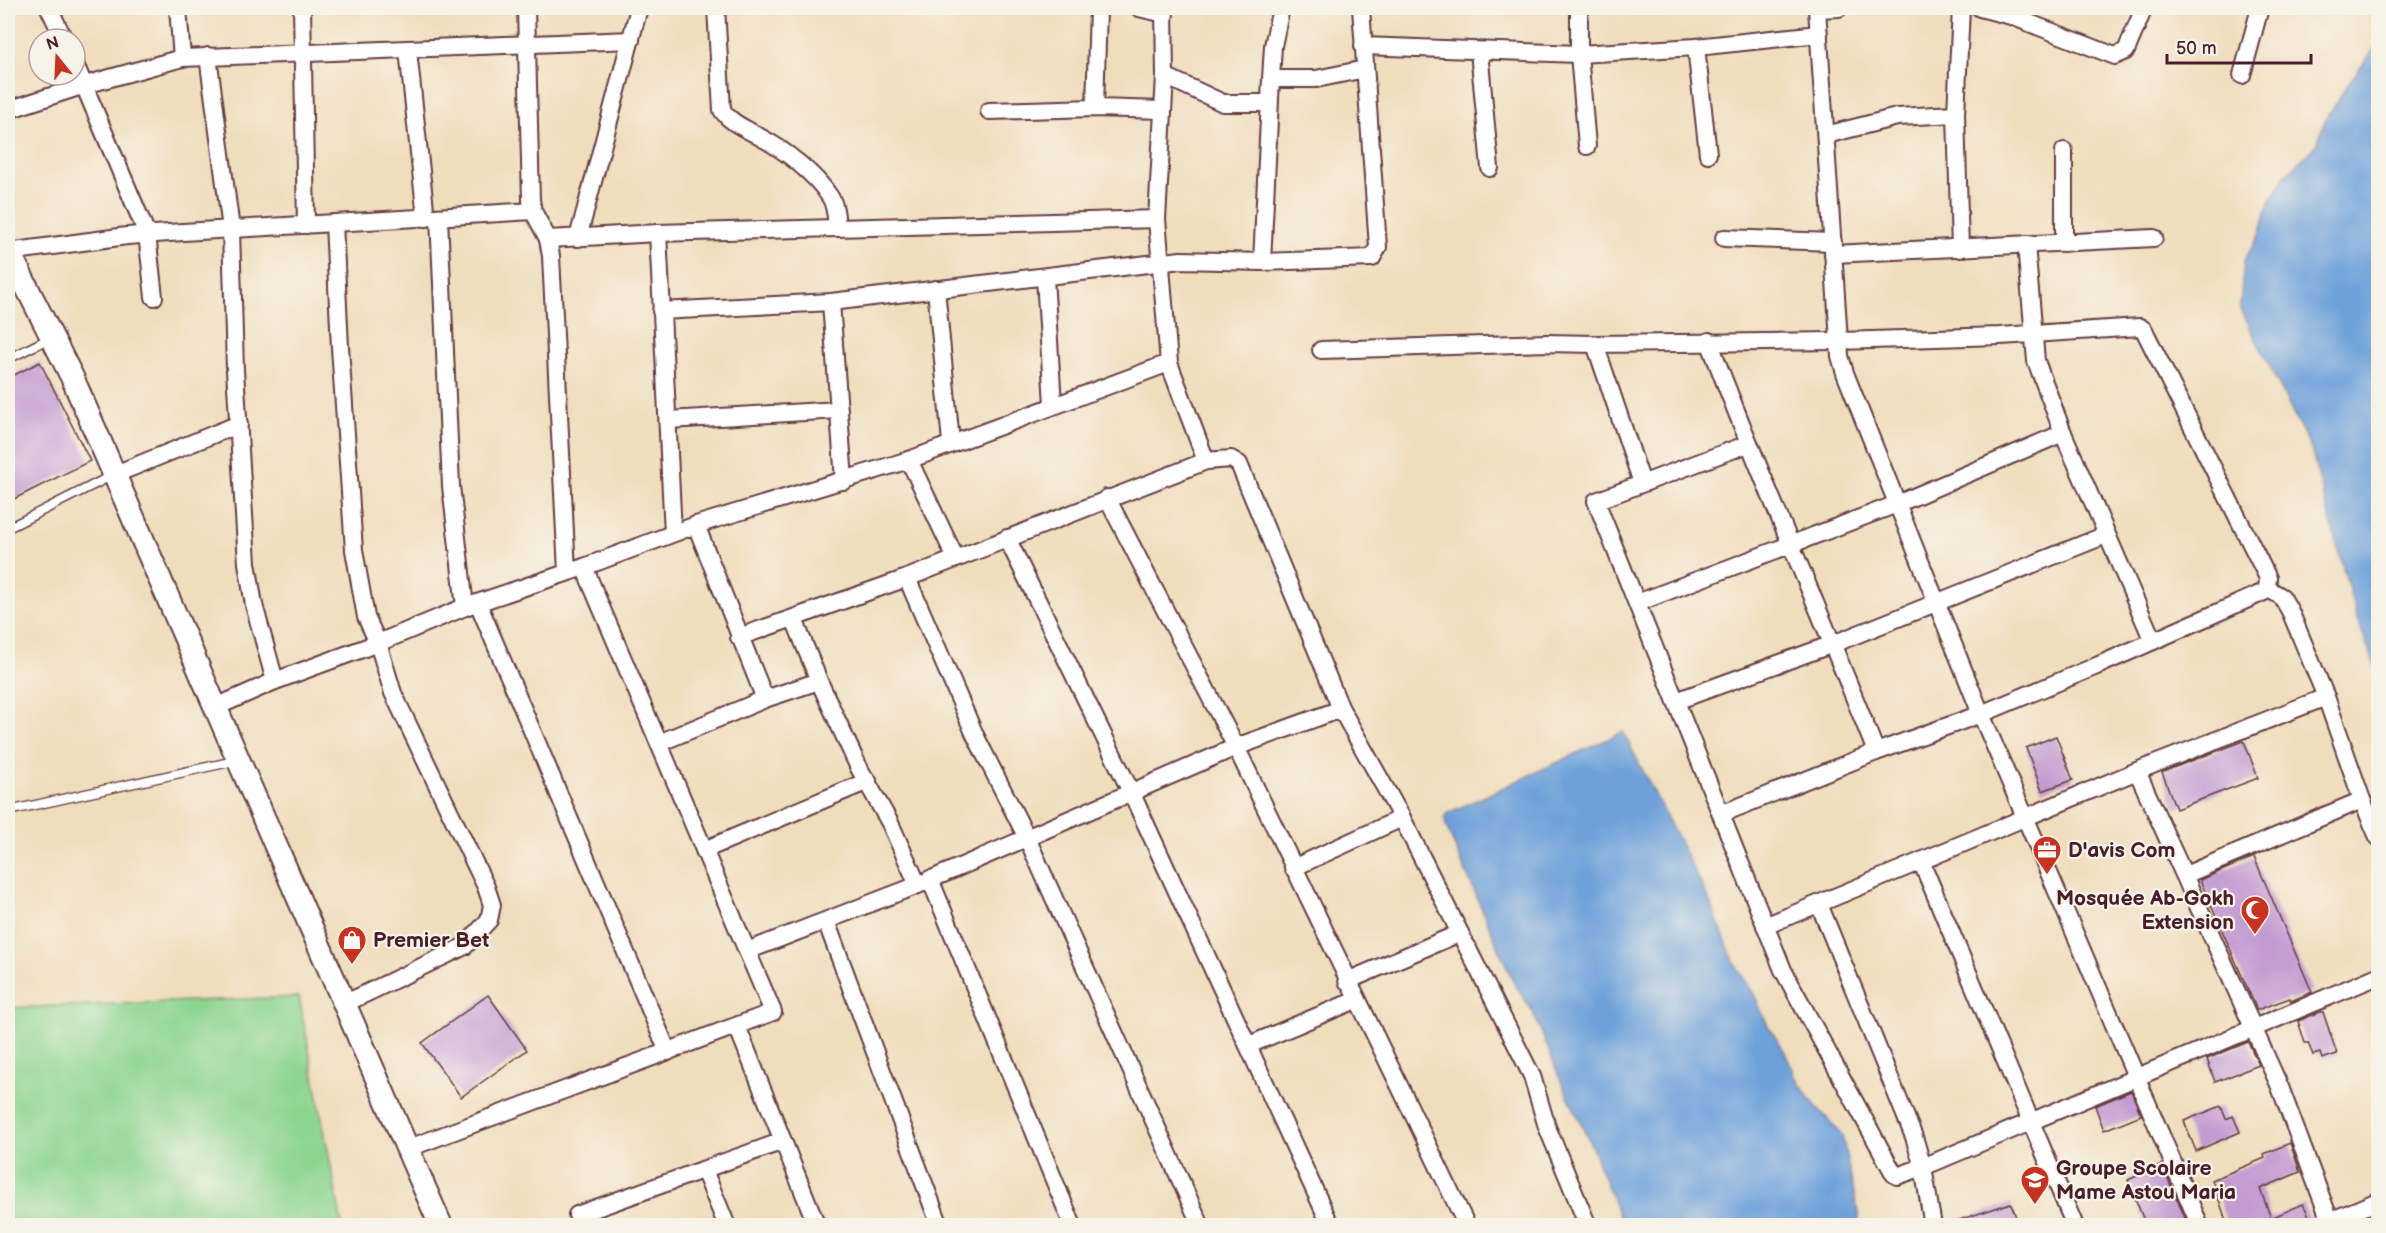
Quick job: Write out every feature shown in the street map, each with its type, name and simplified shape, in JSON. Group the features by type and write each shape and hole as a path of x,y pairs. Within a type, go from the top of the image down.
{"street":[{"path":"49,8 58,27"},
{"path":"178,8 182,58"},
{"path":"302,8 306,225"},
{"path":"526,8 531,200 533,211 548,239 550,256 567,572"},
{"path":"578,238 639,8 652,8"},
{"path":"716,8 723,110 726,117 774,145 796,161 831,197 837,228"},
{"path":"1095,108 1098,8"},
{"path":"1139,8 1165,11 1166,76 1157,219 1168,363 1206,461"},
{"path":"1262,262 1273,46 1281,8"},
{"path":"661,311 831,302 1200,260 1262,262 1366,260 1375,255 1378,247 1361,8"},
{"path":"1579,8 1579,54 1587,146"},
{"path":"1839,8 1817,8 1840,356 1845,373 1981,714 2200,1226"},
{"path":"1960,249 1956,114 1961,8"},
{"path":"1980,8 2011,16 2115,56 2126,51 2144,8"},
{"path":"2242,75 2260,8"},
{"path":"1364,46 1579,54 1696,47 1819,34"},
{"path":"87,84 182,58 631,40"},
{"path":"1696,47 1708,154"},
{"path":"408,50 432,217 451,486 471,605 668,1052"},
{"path":"1479,51 1490,168"},
{"path":"208,56 231,229 239,424 249,581 275,681"},
{"path":"1271,79 1316,79 1365,69"},
{"path":"1166,76 1223,103 1269,103"},
{"path":"8,110 79,87"},
{"path":"86,87 147,234 154,297"},
{"path":"989,111 1095,108 1163,110"},
{"path":"1826,135 1897,117 1956,114"},
{"path":"2064,151 2064,243"},
{"path":"441,1226 346,1003 53,336 8,251 147,234 533,211"},
{"path":"548,239 658,233 1157,219"},
{"path":"334,222 341,370 354,550 366,617 378,644 393,693 486,887 492,905 489,920 465,946 346,1003"},
{"path":"658,233 673,533"},
{"path":"1724,238 1833,248 1960,249 2154,238"},
{"path":"2026,244 2036,361 2063,433 2152,641"},
{"path":"1045,278 1053,404"},
{"path":"936,289 951,442"},
{"path":"831,302 844,481"},
{"path":"1321,350 1547,343 1839,341 2140,327 2144,330 2268,578 2267,588 2260,595 1981,714 1876,752 1720,814"},
{"path":"1709,341 1748,444 1876,752"},
{"path":"1595,344 1642,483"},
{"path":"216,707 275,681 378,644 471,605 584,567 696,525 909,460 951,442 1168,363"},
{"path":"668,420 838,410"},
{"path":"113,475 239,424"},
{"path":"1637,603 1897,504 2063,433"},
{"path":"1748,444 1596,501 1765,926 1794,992 1897,1176 2379,976"},
{"path":"739,637 907,578 1206,461 1231,459 1239,464 1341,709 1402,818 1532,1076 1547,1126 1588,1226"},
{"path":"909,460 956,559"},
{"path":"1107,498 1236,747 1356,1000 1467,1226"},
{"path":"696,525 765,699"},
{"path":"1676,701 1937,604 2106,535"},
{"path":"1007,538 1132,794 1331,1226"},
{"path":"409,1148 773,1012 584,567"},
{"path":"907,578 975,735 1027,838 1201,1226"},
{"path":"2267,588 2282,597 2290,611 2326,697 2362,800 2379,837"},
{"path":"794,619 819,681 868,781 924,882 1073,1226"},
{"path":"659,743 765,699 819,681"},
{"path":"1765,926 2137,771 2326,697"},
{"path":"747,951 924,882 1132,794 1236,747 1341,709"},
{"path":"2137,771 2280,1087 2331,1223 2379,1201"},
{"path":"704,850 868,781"},
{"path":"2185,875 2362,800"},
{"path":"1293,868 1402,818"},
{"path":"1921,861 2075,1226"},
{"path":"1819,903 1914,1137 1923,1167 1933,1226"},
{"path":"826,921 940,1226"},
{"path":"1347,981 1460,933"},
{"path":"1249,1045 1356,1000"},
{"path":"737,1026 817,1226"},
{"path":"577,1215 783,1141"},
{"path":"704,1170 727,1226"}],"lane":[{"path":"8,359 53,336"},
{"path":"8,528 113,475"},
{"path":"8,811 239,760"}],"green space":[{"path":"299,997 342,1225 8,1225 8,1008"}],"water":[{"path":"2378,43 2378,673 2357,619 2311,449 2240,307 2244,261 2261,232 2267,208 2285,176 2317,144 2325,120"},
{"path":"1623,732 1708,898 1736,966 1754,994 1796,1078 1809,1098 1842,1135 1859,1217 1858,1225 1623,1225 1533,1012 1513,981 1445,819 1448,813"}],"building":[{"path":"40,362 90,461 8,502 8,378"},
{"path":"2056,736 2073,780 2042,791 2026,748"},
{"path":"2244,741 2258,778 2176,809 2162,772"},
{"name":"Mosquée Ab-Gokh Extension","path":"2254,857 2312,992 2291,1001 2290,998 2257,1010 2200,880"},
{"path":"488,995 527,1050 461,1097 422,1043"},
{"path":"2323,1012 2337,1054 2322,1059 2320,1053 2313,1055 2308,1043 2305,1043 2298,1021"},
{"path":"2248,1042 2259,1065 2215,1082 2207,1059"},
{"path":"2131,1091 2141,1115 2104,1130 2095,1106"},
{"path":"2221,1106 2226,1119 2233,1116 2240,1132 2196,1151 2184,1121"},
{"path":"2290,1143 2300,1172 2260,1189 2271,1218 2303,1204 2314,1226 2228,1226 2212,1180 2265,1158 2264,1154"},
{"path":"2162,1165 2186,1220 2172,1226 2154,1226 2152,1221 2145,1223 2128,1180"},
{"path":"2011,1203 2019,1226 1953,1226 1953,1222"}],"place":[{"name":"D'avis Com","path":"2047,876"},
{"name":"Mosquée Ab-Gokh Extension","path":"2255,936"},
{"name":"Premier Bet","path":"352,966"},
{"name":"Groupe Scolaire Mame Astou Maria","path":"2035,1206"}]}
